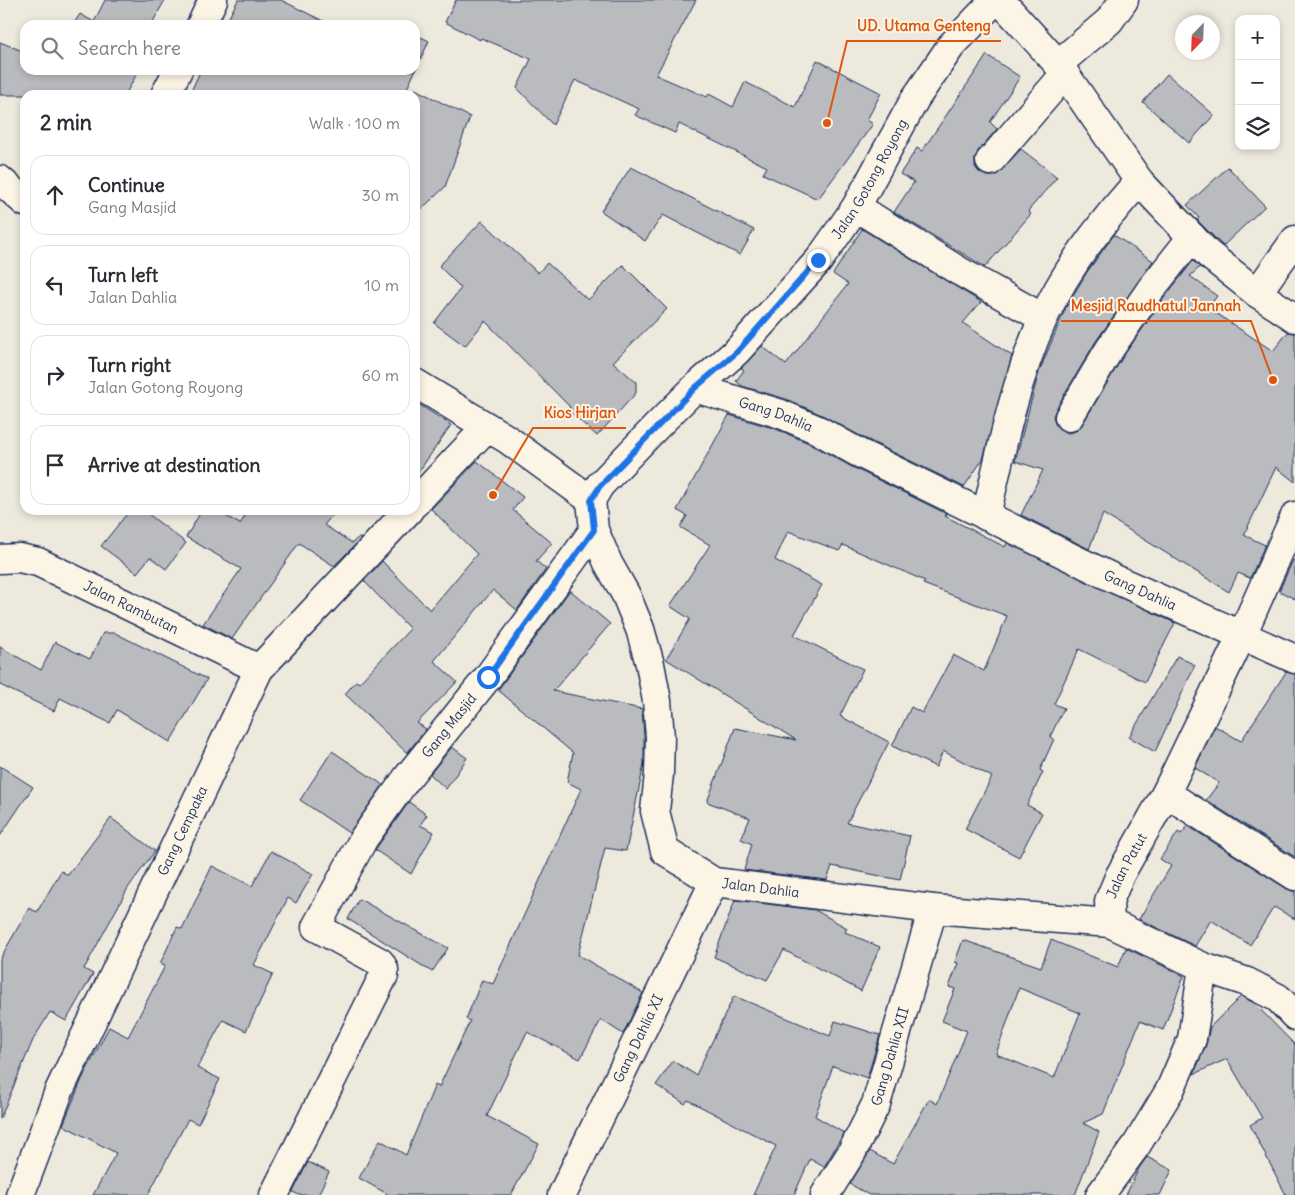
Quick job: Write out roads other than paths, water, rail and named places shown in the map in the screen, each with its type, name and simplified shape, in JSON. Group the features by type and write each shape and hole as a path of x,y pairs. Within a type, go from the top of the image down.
{"street":[{"path":"203,20 213,0"},
{"name":"Jalan Gotong Royong","path":"591,500 600,486 695,388 737,352 792,292 818,260 856,207 916,99 952,46 995,0"},
{"path":"1000,0 1062,69 1139,181 1208,254 1258,293 1295,318"},
{"path":"990,161 1062,69 1109,21 1124,0"},
{"path":"168,90 175,75"},
{"path":"0,180 20,198"},
{"path":"986,516 1009,416 1043,318 1103,222 1139,181"},
{"path":"856,207 959,271 1043,318"},
{"path":"1069,417 1109,350 1151,289 1192,238"},
{"path":"1258,293 1295,240"},
{"path":"420,386 487,427 550,469 591,500"},
{"name":"Gang Dahlia","path":"695,388 782,414 818,430 856,452 1115,579 1241,637 1295,659"},
{"path":"420,498 487,427"},
{"name":"Jalan Dahlia","path":"591,500 594,530 608,563 633,612 650,664 657,701 660,737 659,774 655,810 665,851 714,882 933,909 1110,923"},
{"name":"Gang Cempaka","path":"20,1195 59,1091 259,669 404,515"},
{"name":"Jalan Patut","path":"1110,923 1109,901 1120,875 1166,793 1241,637 1295,516"},
{"name":"Gang Masjid","path":"274,1195 384,975 384,969 380,962 316,927 352,859 374,824 488,677 594,530"},
{"name":"Jalan Rambutan","path":"0,559 19,558 38,562 259,669"},
{"path":"1166,793 1295,876"},
{"name":"Gang Dahlia XI","path":"562,1195 714,882"},
{"name":"Gang Dahlia XII","path":"825,1195 852,1152 876,1104 933,909"},
{"path":"1110,923 1203,967 1247,982 1278,998 1295,1016"},
{"path":"1100,1195 1136,1146 1170,1090 1192,1039 1203,967"}],"place":[{"name":"UD. Utama Genteng","path":"827,123"},
{"name":"Mesjid Raudhatul Jannah","path":"1273,380"},
{"name":"Kios Hirjan","path":"493,495"}]}
